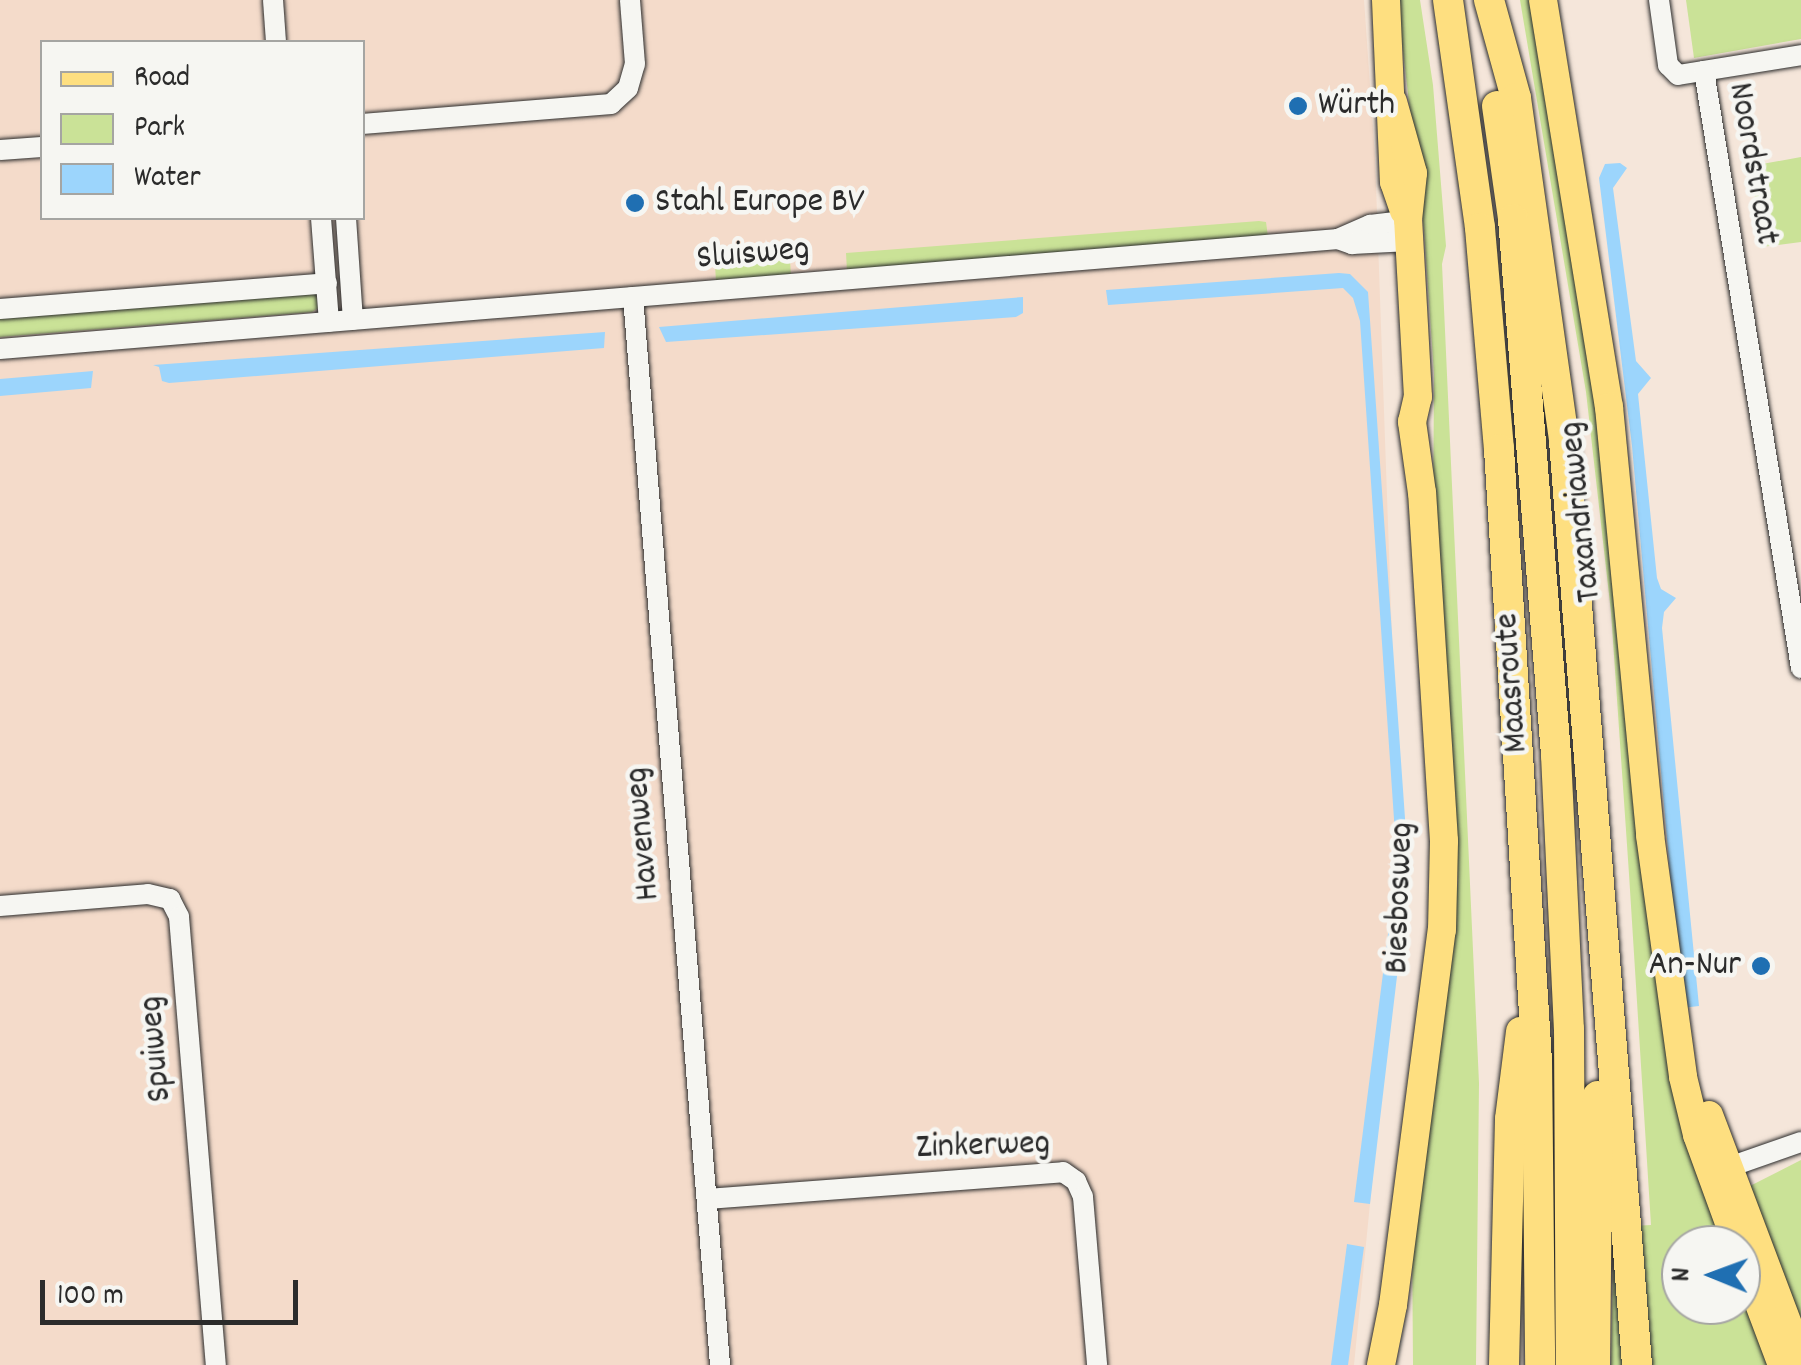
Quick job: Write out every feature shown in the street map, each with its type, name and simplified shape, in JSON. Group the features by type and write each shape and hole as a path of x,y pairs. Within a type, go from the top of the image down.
{"highway":[{"name":"Maasroute","path":"1448,0 1480,228 1500,449 1537,1060 1540,1365"},
{"name":"Maasroute","path":"1481,0 1514,219 1556,754 1569,1029 1571,1365"},
{"path":"1489,0 1516,98 1562,422 1587,684 1599,902 1638,1365"},
{"path":"1595,1365 1599,902"},
{"path":"1504,1365 1510,1119 1531,949"}],"main road":[{"name":"Biesbosweg","path":"1380,1365 1393,1305 1444,903 1444,841 1422,493 1412,422 1418,397 1408,231 1394,182 1394,102 1386,0"},
{"name":"Taxandriaweg","path":"1543,0 1609,407 1650,835 1683,1077 1720,1170"},
{"path":"1720,1170 1732,1225"},
{"path":"1720,1170 1801,1359"},
{"name":"Biesbosweg","path":"1393,1305 1397,1365"},
{"path":"1761,1309 1782,1365"}],"street":[{"path":"273,0 276,40"},
{"path":"365,124 611,104 628,88 635,64 630,0"},
{"name":"Noordstraat","path":"1659,0 1668,65 1678,75 1704,71 1801,668"},
{"path":"1704,71 1801,55"},
{"path":"0,150 40,147"},
{"path":"322,220 329,322"},
{"path":"346,220 353,320"},
{"name":"Sluisweg","path":"0,348 1338,239 1352,244 1408,231"},
{"path":"0,309 327,283"},
{"name":"Havenweg","path":"633,297 720,1365"},
{"name":"Spuiweg","path":"0,906 148,894 170,899 179,918 216,1365"},
{"path":"1720,1170 1801,1142"},
{"name":"Zinkerweg","path":"707,1199 1064,1172 1076,1182 1082,1197 1097,1365"}],"shaded area":[{"path":"0,0 1364,0 1375,157 1401,891 1354,1365 0,1365"}],"green space":[{"path":"1397,0 1420,0 1433,85 1446,246 1442,264 1479,1083 1476,1365 1413,1365 1412,1235 1450,970 1458,880 1433,531 1434,374 1424,230"},
{"path":"1520,0 1534,0 1600,415 1636,806 1723,1225 1661,1225 1661,1325 1756,1325 1771,1365 1611,1365 1614,1227 1651,1225 1611,612 1586,392"},
{"path":"1686,0 1801,0 1801,39 1694,58"},
{"path":"1801,157 1801,242 1761,247 1751,166"},
{"path":"1266,222 1268,237 847,271 846,253"},
{"path":"790,260 791,276 716,282 715,264"},
{"path":"316,293 318,308 312,312 0,337 0,316"},
{"path":"1801,1160 1801,1322 1746,1188"}],"water":[{"path":"1620,163 1627,168 1613,188 1636,361 1651,378 1638,394 1657,578 1661,589 1676,598 1664,612 1662,628 1699,1006 1682,1008 1632,446 1599,178 1605,164"},
{"path":"1350,274 1368,292 1409,875 1370,1204 1354,1202 1397,863 1360,321 1353,298 1343,288 1108,305 1106,290"},
{"path":"1023,297 1023,313 1016,317 666,342 659,327"},
{"path":"605,332 604,348 169,383 162,381 159,367 153,365"},
{"path":"93,371 91,388 0,396 0,379"},
{"path":"1347,1244 1364,1247 1348,1365 1331,1365"}],"place":[{"name":"Würth","path":"1298,106"},
{"name":"Stahl Europe BV","path":"635,203"},
{"name":"An-Nur","path":"1761,966"}]}
